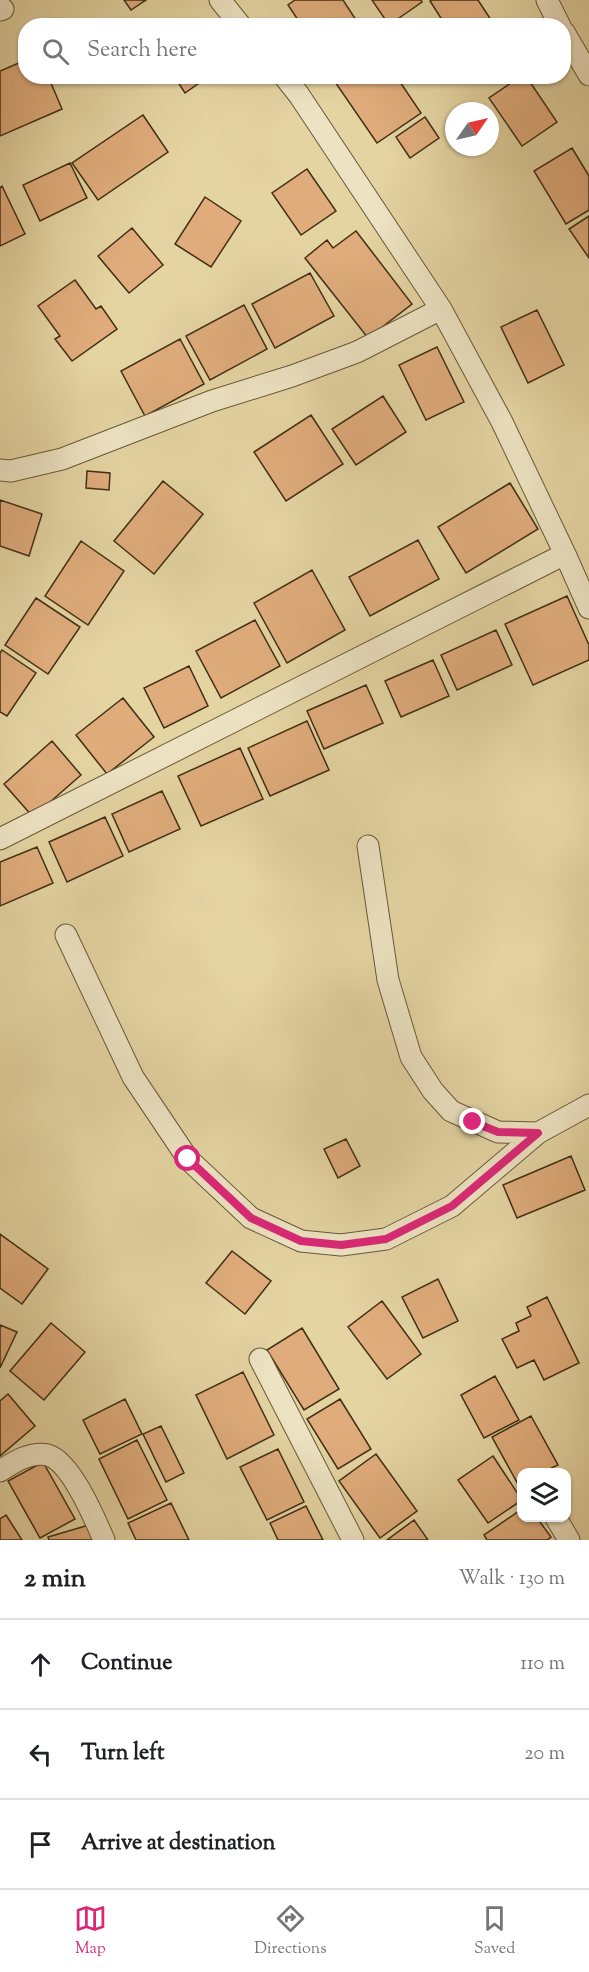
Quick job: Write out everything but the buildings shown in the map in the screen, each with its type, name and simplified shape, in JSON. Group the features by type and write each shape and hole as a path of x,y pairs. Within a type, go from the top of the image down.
{"street":[{"path":"220,0 235,18"},
{"path":"547,0 556,18"},
{"path":"571,44 589,75"},
{"path":"290,84 441,309 502,422 589,608"},
{"path":"0,470 11,471 62,459 212,402 346,356 441,309"},
{"path":"0,839 565,554"},
{"path":"368,846 388,980 411,1056 433,1091 451,1111 498,1132 538,1133"},
{"path":"66,935 134,1077 188,1159 251,1218 301,1241 341,1245 386,1239 452,1206 538,1133 589,1105"},
{"path":"260,1359 353,1540"},
{"path":"0,1471 32,1455 49,1455 66,1470 83,1495 104,1540"},
{"path":"558,1522 569,1540"}],"route":[{"path":"188,1159 251,1218 301,1241 341,1245 386,1239 452,1206 538,1133 498,1132 473,1122"}]}
